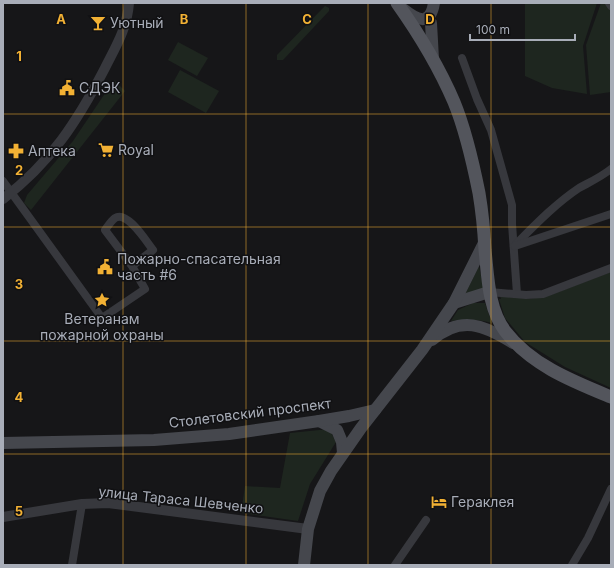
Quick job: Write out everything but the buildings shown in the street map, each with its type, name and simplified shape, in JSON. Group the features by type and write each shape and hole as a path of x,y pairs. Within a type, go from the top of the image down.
{"main road":[{"path":"398,5 414,18 421,20 428,17 432,12"},
{"path":"398,5 433,59 454,103 462,126 478,188 485,241 489,292 497,317 516,344"},
{"path":"419,37 426,33 432,12"},
{"path":"432,12 433,59"},
{"path":"304,565 308,529 320,491 331,471 361,428 422,350 454,303 485,241"},
{"path":"454,303 489,292"},
{"path":"489,292 513,333 532,354 565,373 611,393"},
{"path":"422,350 442,332 451,327 464,325 480,326 493,330 516,344 532,358 561,375 611,397"},
{"name":"Столетовский проспект","path":"3,443 162,439 229,434 319,421 375,410"},
{"path":"319,421 353,424 361,428"},
{"path":"319,421 337,430 342,442 343,453"}],"street":[{"path":"7,196 43,164 69,131 87,103 118,45 124,27 129,3"},
{"path":"462,58 477,99 491,130 512,205 516,294"},
{"path":"514,246 539,220 574,193 606,174 611,169"},
{"path":"3,181 7,196 102,318 145,289 132,266 105,230 115,218 122,216 129,219 153,250 132,266"},
{"path":"514,246 611,214"},
{"path":"489,292 526,296 543,294 611,268"},
{"path":"572,565 588,538 611,489"},
{"name":"улица Тараса Шевченко","path":"3,517 82,504 108,503 308,529"},
{"path":"72,565 82,504"},
{"path":"394,565 426,520"}],"shaded area":[{"path":"525,3 597,3 583,46 587,94 552,88 525,76"},
{"path":"601,3 611,3 611,92 590,95 586,45"},
{"path":"325,6 329,8 329,11 283,60 277,60 277,55"},
{"path":"178,42 208,58 197,76 168,60"},
{"path":"180,70 219,91 206,113 168,92"},
{"path":"114,80 125,91 31,210 24,203 27,195 73,141"},
{"path":"479,266 484,291 465,294"},
{"path":"611,272 611,388 565,367 525,342 505,318 499,299 501,299 500,296 530,299 553,294"},
{"path":"473,303 485,303 492,323 472,320 451,321 458,310"},
{"path":"329,429 336,442 310,484 298,521 241,513 245,486 280,488 290,433"}],"place":[{"name":"Уютный","path":"98,23"},
{"name":"СДЭК","path":"67,88"},
{"name":"Royal","path":"106,150"},
{"name":"Аптека","path":"16,151"},
{"name":"Пожарно-спасательная часть #6","path":"105,267"},
{"name":"Ветеранам пожарной охраны","path":"102,300"},
{"name":"Гераклея","path":"439,502"}]}
